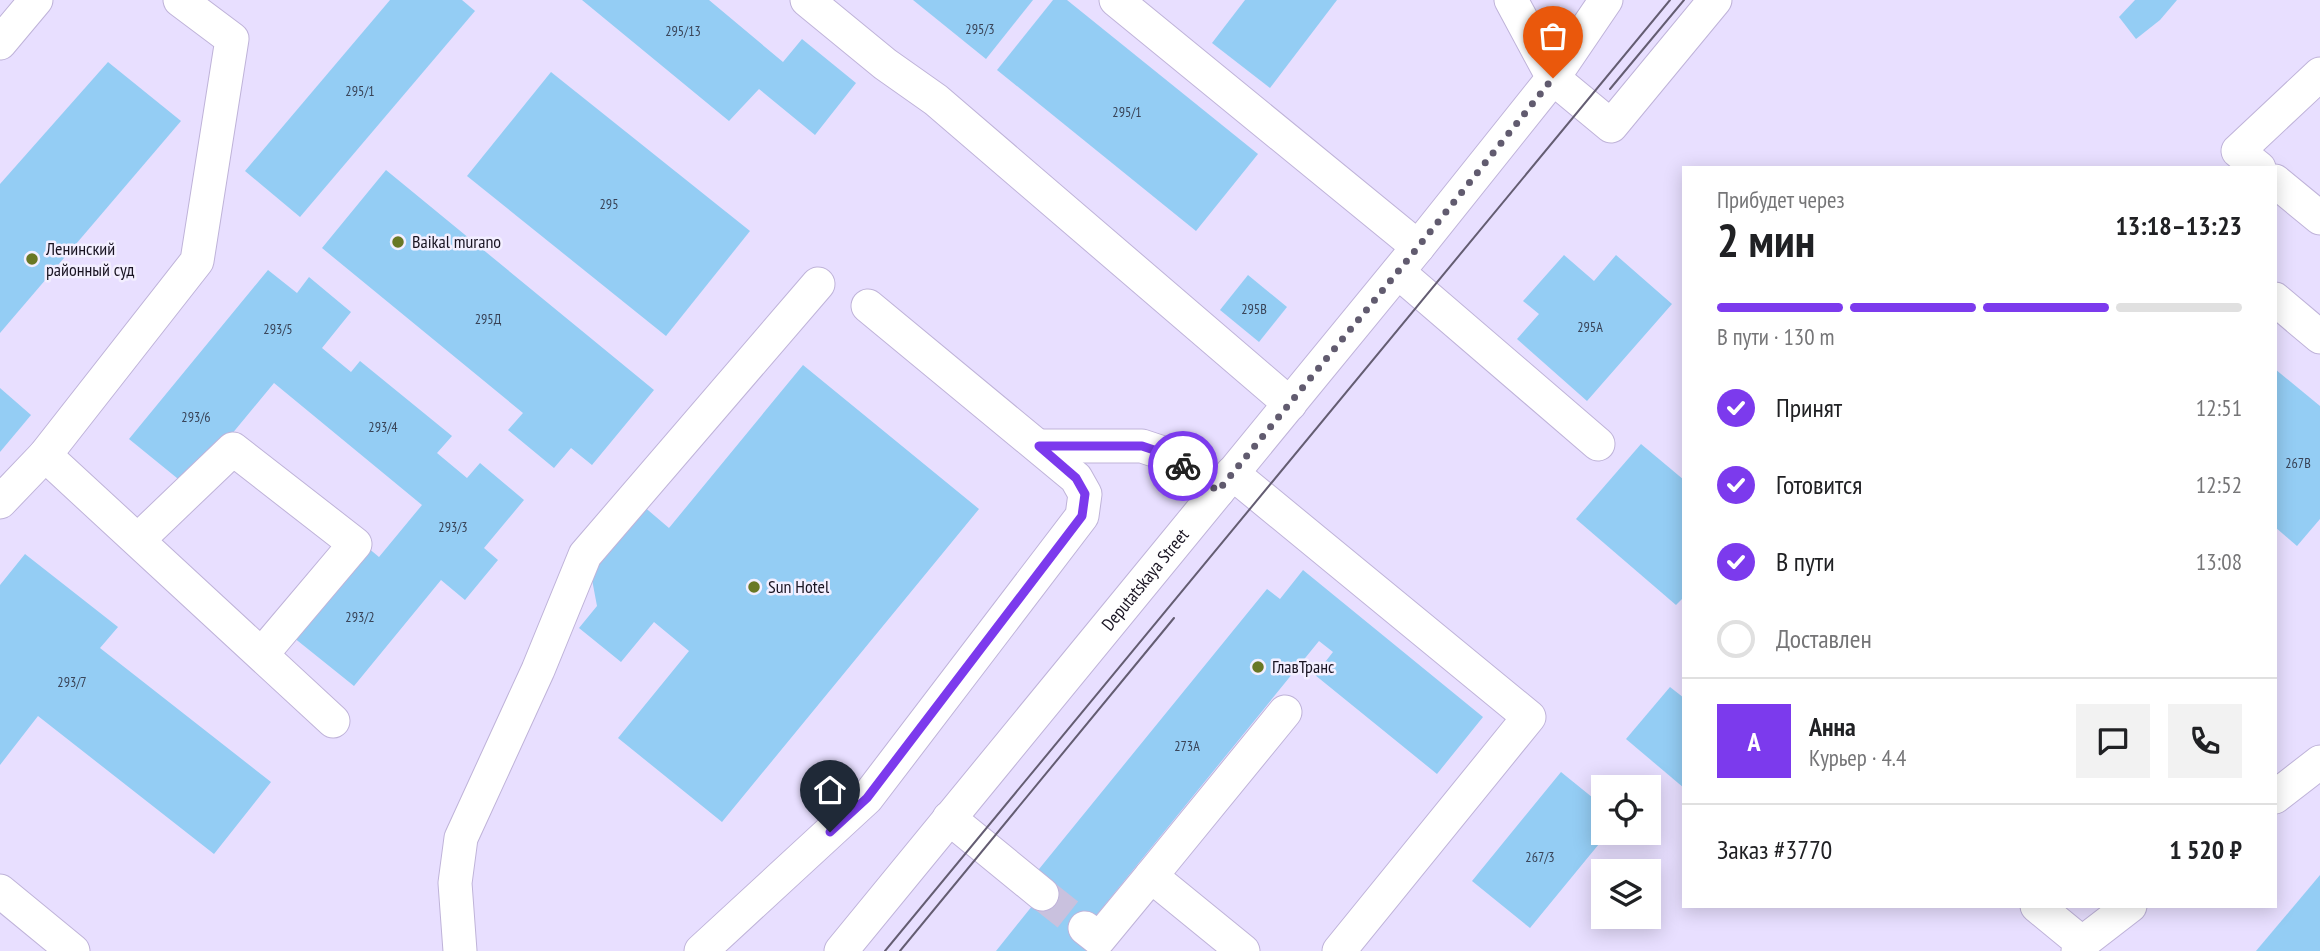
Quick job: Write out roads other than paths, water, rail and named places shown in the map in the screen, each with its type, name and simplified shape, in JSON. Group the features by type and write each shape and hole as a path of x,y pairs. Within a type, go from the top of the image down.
{"street":[{"path":"0,43 36,0"},
{"path":"0,502 46,454 197,261 232,39 180,0"},
{"path":"807,0 885,64 936,100 1290,404"},
{"path":"1511,0 1553,78 1611,126 1715,0"},
{"name":"Deputatskaya Street","path":"841,951 1408,260 1553,78 1602,3"},
{"path":"1134,5 1408,260 1598,444"},
{"path":"2237,162 2320,74"},
{"path":"2277,183 2320,218"},
{"path":"460,951 455,883 461,838 532,683 585,555 818,284"},
{"path":"2277,301 2320,337"},
{"path":"701,951 867,798 1082,516 1085,494 1076,478 868,306"},
{"path":"1039,446 1142,446 1166,454 1225,482 1529,718 1339,951"},
{"path":"138,540 233,449 355,544 262,654"},
{"path":"46,454 333,721"},
{"path":"1085,928 1099,939 1285,712"},
{"path":"2277,795 2320,762"},
{"path":"949,818 1042,894"},
{"path":"1151,876 1243,951"},
{"path":"0,891 56,946"},
{"path":"2039,908 2080,947 2128,908"}],"tunnel":[{"path":"1042,894 1085,928"}],"tram line":[{"path":"885,951 1670,0"},
{"path":"1610,89 1684,0"},
{"path":"900,951 1174,618"}],"place":[{"name":"Baikal murano","path":"398,242"},
{"name":"Ленинский районный суд","path":"32,259"},
{"name":"Sun Hotel","path":"754,587"},
{"name":"ГлавТранс","path":"1258,667"}]}
